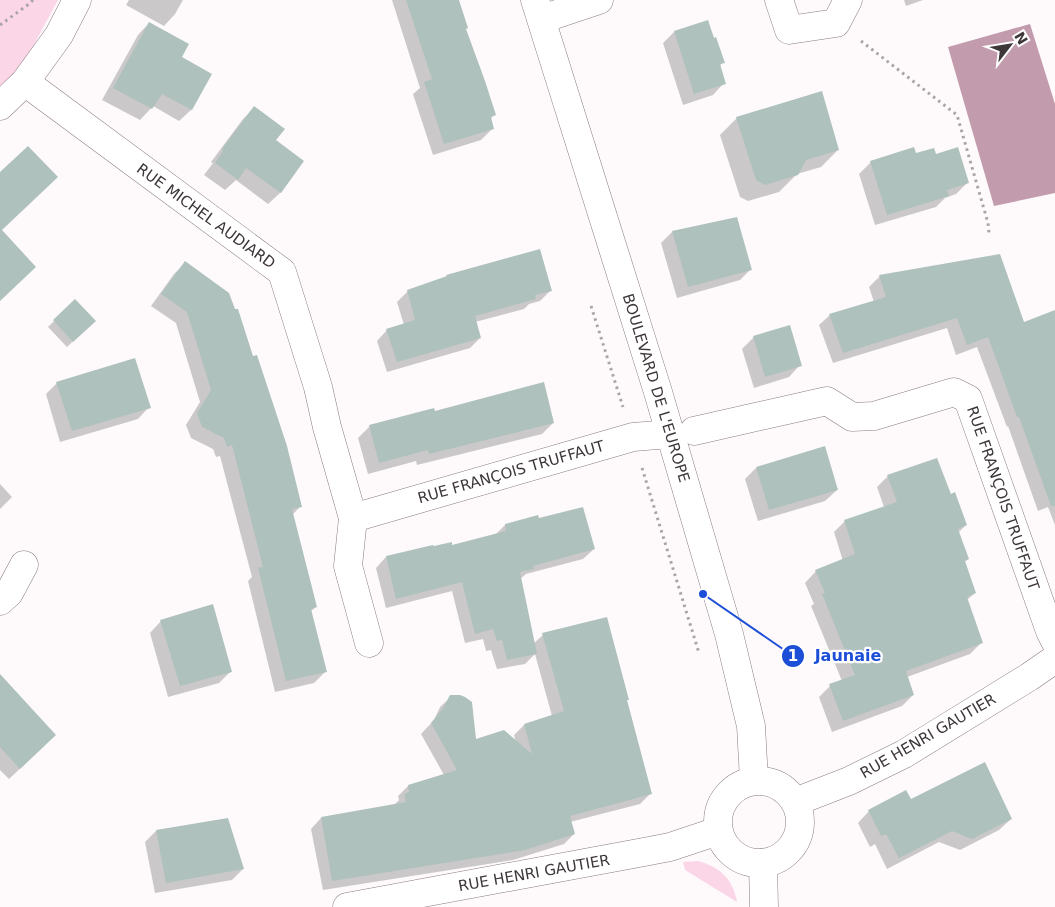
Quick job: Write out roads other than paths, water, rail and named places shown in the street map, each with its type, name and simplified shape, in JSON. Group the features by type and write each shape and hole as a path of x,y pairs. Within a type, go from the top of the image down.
{"street":[{"path":"0,106 25,82 59,35 77,0"},
{"path":"539,9 599,0"},
{"path":"779,0 789,30 842,11"},
{"name":"BOULEVARD DE L'EUROPE","path":"539,9 682,433 751,726 754,780"},
{"name":"RUE MICHEL AUDIARD","path":"25,82 282,272 318,387 327,427 353,518"},
{"name":"RUE FRANÇOIS TRUFFAUT","path":"353,518 633,437 682,433 827,402 852,417 874,416 954,392 968,399 1055,641"},
{"path":"353,518 348,566 368,643"},
{"path":"0,601 10,593 24,565"},
{"name":"RUE HENRI GAUTIER","path":"795,802 849,781 904,754 1055,659"},
{"path":"754,780 778,785 795,802 800,815 800,829 795,842 787,852 776,860 751,863 730,851 722,842 718,830 718,817 722,803 730,792 741,784 754,780"},
{"name":"RUE HENRI GAUTIER","path":"347,907 670,847 718,830"},
{"path":"763,863 764,907"}],"place":[{"name":"Jaunaie","path":"703,594"}]}
